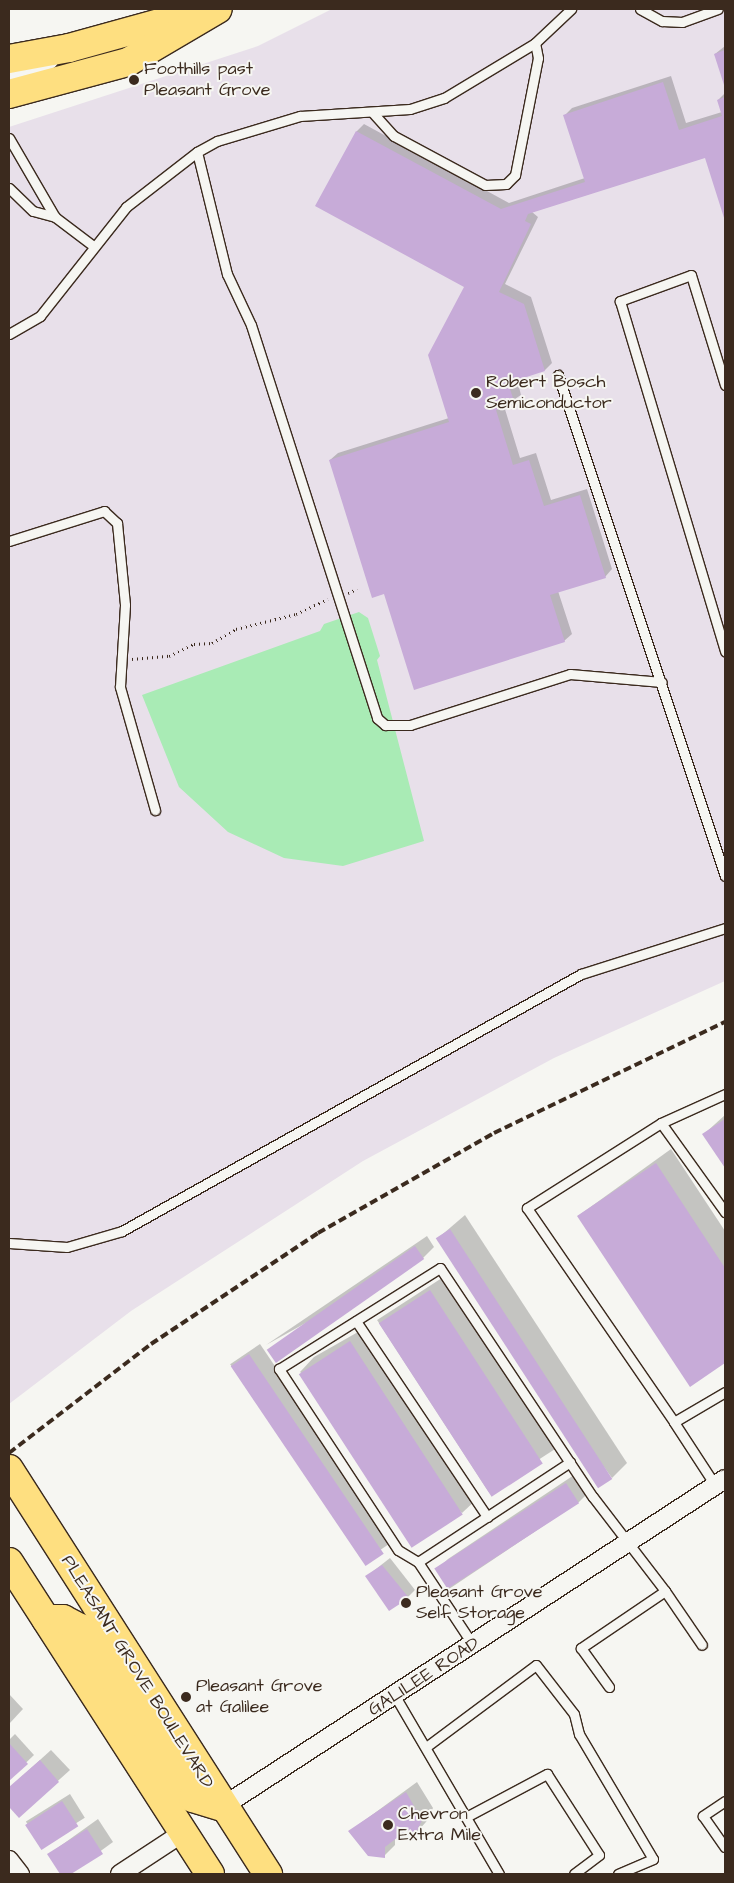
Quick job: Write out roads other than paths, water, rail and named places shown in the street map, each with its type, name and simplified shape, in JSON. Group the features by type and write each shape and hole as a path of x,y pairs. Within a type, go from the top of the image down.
{"main road":[{"path":"9,58 69,48 209,9"},
{"path":"9,94 128,62 218,9"},
{"path":"9,76 69,48"},
{"name":"PLEASANT GROVE BOULEVARD","path":"9,1469 222,1807 268,1874"},
{"path":"10,1564 210,1874"},
{"path":"46,1619 63,1619 80,1628 193,1798 222,1807"}],"street":[{"name":"GALILEE ROAD","path":"222,1807 395,1696 720,1482"},
{"path":"120,1874 184,1832"},
{"path":"9,1860 20,1874"}],"lane":[{"path":"9,334 40,316 67,285 92,246 126,207 197,152 217,140 293,117 331,112 373,113 410,109 444,98 535,43 572,9"},
{"path":"640,9 662,21 682,22 718,9"},
{"path":"373,113 394,136 485,185 506,184 515,174 538,58 535,43"},
{"path":"9,138 55,217 92,246"},
{"path":"197,152 227,274 252,325 371,702 385,724 410,725 570,674 662,682"},
{"path":"9,188 33,211 55,217"},
{"path":"725,385 691,275 620,301 725,652"},
{"path":"558,375 662,682 725,876"},
{"path":"9,541 104,511 111,515 117,523 125,605 120,664 125,713 155,810"},
{"path":"9,1243 67,1247 122,1231 581,974 725,928"},
{"path":"720,1482 674,1422 527,1208 661,1123 725,1094"},
{"path":"661,1123 725,1212"},
{"path":"473,1645 418,1562 398,1550 279,1370 440,1268 570,1462 702,1645"},
{"path":"356,1321 487,1517"},
{"path":"674,1422 725,1392"},
{"path":"418,1562 570,1462"},
{"path":"608,1687 582,1648 665,1592"},
{"path":"426,1747 536,1665 574,1714 578,1734 653,1859 618,1874"},
{"path":"395,1696 499,1874"},
{"path":"466,1817 547,1774 599,1855 574,1874"},
{"path":"725,1802 703,1816 725,1847"}],"railway":[{"path":"9,1453 151,1344 318,1233 494,1133 725,1022"}],"place":[{"name":"Foothills past Pleasant Grove","path":"134,80"},
{"name":"Robert Bosch Semiconductor","path":"476,393"},
{"name":"Pleasant Grove Self Storage","path":"406,1603"},
{"name":"Pleasant Grove at Galilee","path":"186,1697"},
{"name":"Chevron Extra Mile","path":"388,1825"}]}
